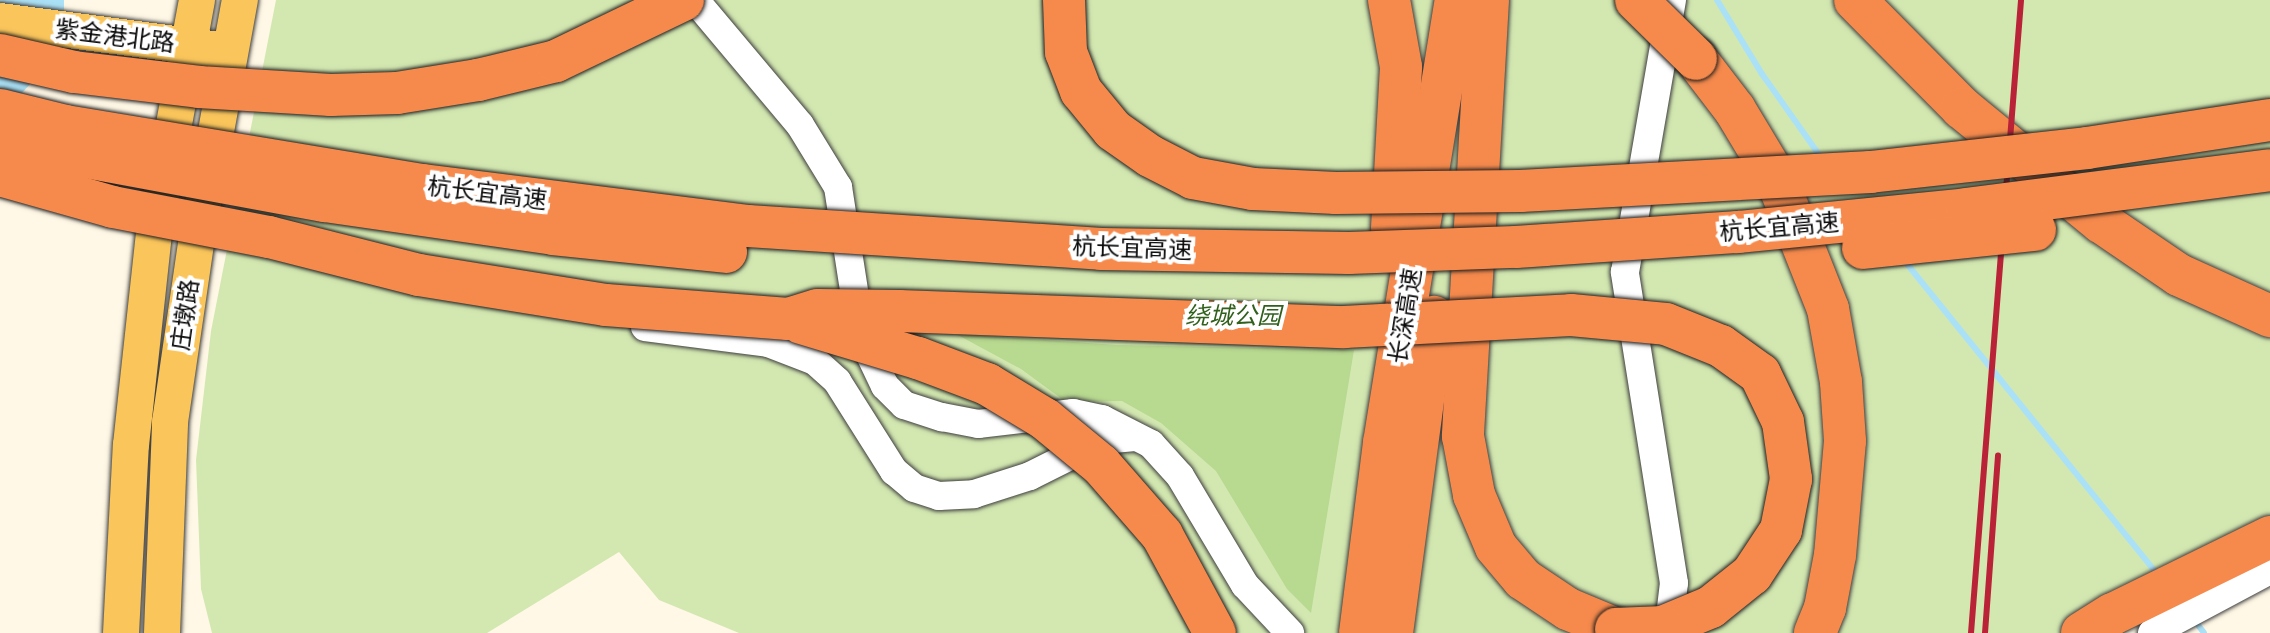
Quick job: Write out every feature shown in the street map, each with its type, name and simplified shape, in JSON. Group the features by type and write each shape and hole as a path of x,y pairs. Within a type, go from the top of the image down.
{"highway":[{"path":"0,55 74,72 199,87 331,95 397,93 478,80 556,61 683,0"},
{"path":"1064,0 1066,52 1081,91 1113,130 1150,156 1193,178 1253,189 1336,193 1520,191 1870,172 2087,148 2270,120"},
{"path":"1389,0 1401,67 1402,108 1385,347 1392,463"},
{"name":"长深高速","path":"1392,633 1392,463 1456,0"},
{"path":"788,319 818,310 1344,327 1571,315 1666,324 1721,346 1760,374 1783,422 1791,479 1781,530 1752,574 1711,607 1663,627 1616,629 1568,609 1523,579 1496,547 1474,495 1463,436 1487,0"},
{"name":"长深高速","path":"1360,633 1487,0"},
{"path":"1636,0 1696,59 1735,110 1777,180 1828,309 1841,382 1845,441 1835,555 1825,608 1815,633"},
{"path":"1867,13 1962,108 2101,222 2179,275 2270,316"},
{"name":"杭长宜高速","path":"0,110 65,126 454,189 748,226 1101,249 1349,253 1516,247 1738,232 2115,193 2270,170"},
{"name":"杭长宜高速","path":"0,141 325,201 553,234 741,253 1090,275 1354,280 1555,272 1965,239 2270,198"},
{"path":"0,175 113,207 269,237 419,275 606,305 788,319 918,358 987,384 1045,419 1101,465 1162,535 1215,633"},
{"path":"2082,633 2113,614 2270,537"}],"main road":[{"name":"庄墩路","path":"121,633 131,445 154,232 197,0"},
{"name":"庄墩路","path":"162,633 170,422 197,236 240,0"},
{"name":"紫金港北路","path":"0,21 231,51"},
{"path":"0,186 154,232 197,236"}],"street":[{"path":"695,0 800,125 838,187 861,336 885,386 904,405 978,424 1073,413 1102,419 1151,444 1180,476 1245,585 1290,633"},
{"path":"1668,633 1674,583 1625,272 1672,0"},
{"path":"197,236 311,255 444,300 768,343 795,351 815,361 837,381 894,471 914,488 939,496 974,494 1030,476 1102,440 1135,437"},
{"path":"2152,633 2259,575"}],"green space":[{"name":"绕城公园","path":"276,0 2270,0 2270,557 2124,633 739,633 659,600 619,552 487,633 212,633 201,589 196,460 211,331"},
{"path":"956,334 1117,345 1354,350 1311,613 1287,589 1216,471 1161,423 1122,401 1066,402 1021,369"}],"water":[{"path":"0,0 64,0 64,18 53,59 0,117"}],"waterway":[{"path":"1717,0 1762,74 1823,160"},
{"path":"1903,259 2157,574"},
{"path":"2194,620 2204,633"}],"railway":[{"path":"1971,633 2021,0"},
{"path":"1985,633 1998,455"}]}
